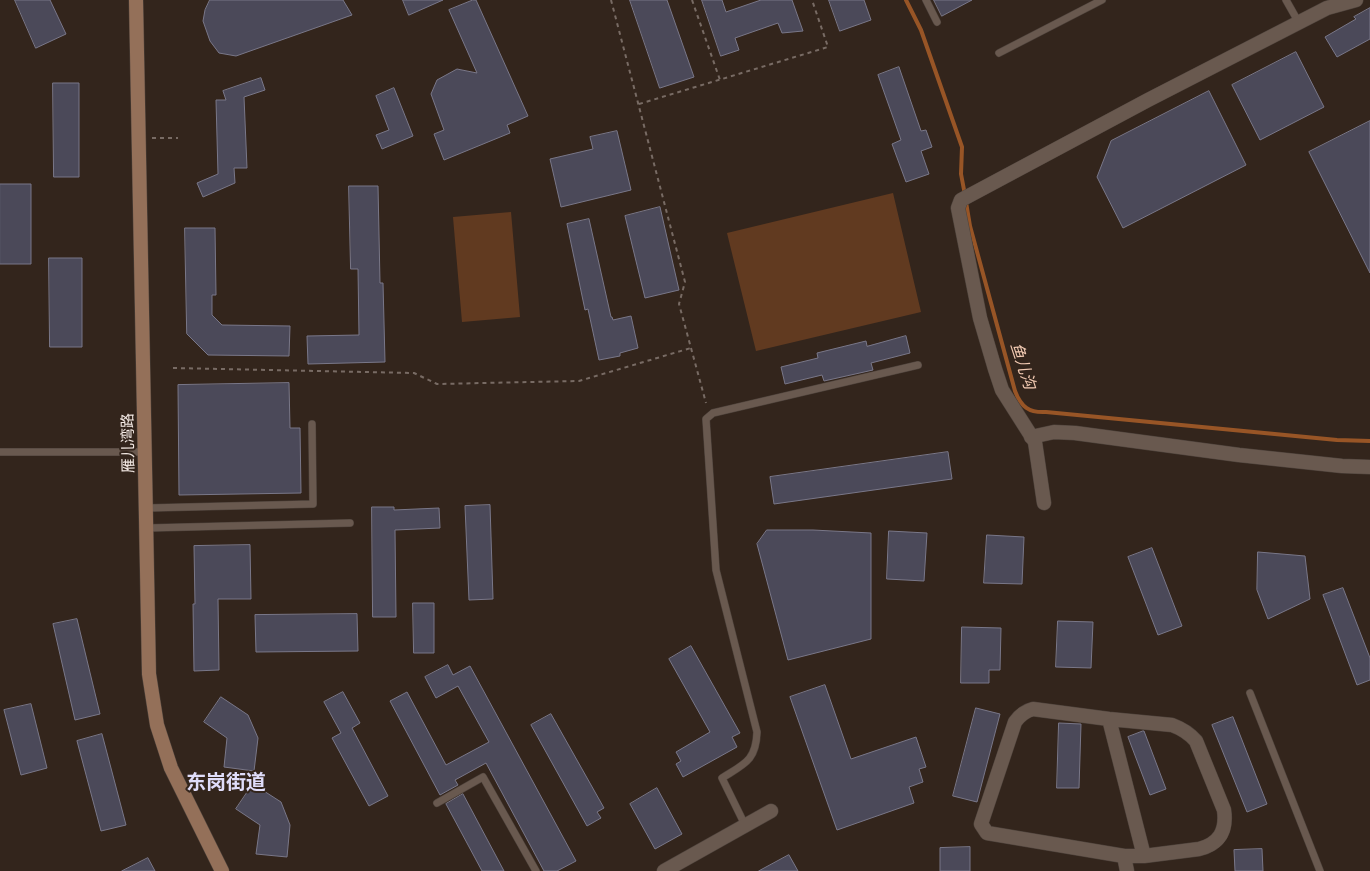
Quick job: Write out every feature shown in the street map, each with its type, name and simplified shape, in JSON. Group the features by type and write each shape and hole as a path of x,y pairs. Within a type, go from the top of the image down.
{"main road":[{"name":"雁儿湾路","path":"136,0 149,674 157,725 171,768 222,871"}],"street":[{"path":"1044,503 1035,442 1002,390 980,318 958,208 961,200 1148,100 1327,8 1356,0"},
{"path":"1032,437 1054,432 1074,433 1239,455 1342,466 1370,467"},
{"path":"1033,709 1172,725 1182,728 1196,741 1224,810 1224,827 1220,836 1207,847 1198,850 1144,856 1124,856 987,833 981,824 1015,722 1026,711 1033,709"},
{"path":"1110,719 1144,856"},
{"path":"664,871 771,811"},
{"path":"1124,856 1127,871"}],"lane":[{"path":"926,0 937,22"},
{"path":"1000,53 1102,0"},
{"path":"1286,0 1298,23"},
{"path":"745,826 722,778 748,762 757,743 757,732 716,570 706,419 713,413 918,364"},
{"path":"147,508 313,504 312,424"},
{"path":"0,452 146,452"},
{"path":"147,528 350,523"},
{"path":"1250,693 1320,871"},
{"path":"438,803 484,777 536,871"}],"path":[{"path":"611,0 685,282 679,304 706,403"},
{"path":"692,0 720,80"},
{"path":"639,104 828,47 812,0"},
{"path":"140,138 178,138"},
{"path":"173,368 414,373 437,384 579,380 691,348"}],"shaded area":[{"path":"893,193 921,312 756,351 727,233"},
{"path":"511,212 520,317 462,322 453,217"}],"building":[{"path":"15,0 50,0 66,34 36,48"},
{"path":"210,0 343,0 352,15 236,56 219,53 210,41 203,21 205,10"},
{"path":"403,0 443,0 409,15"},
{"path":"476,0 528,116 507,125 510,133 444,160 434,134 444,130 431,94 437,80 457,69 477,73 449,10"},
{"path":"630,0 667,0 694,77 660,88"},
{"path":"702,0 722,0 726,12 761,0 792,0 803,31 782,33 778,23 735,38 739,50 721,56"},
{"path":"829,0 864,0 871,20 840,31"},
{"path":"934,0 972,0 942,16"},
{"path":"1370,8 1370,39 1337,57 1325,37 1356,19 1354,17"},
{"path":"1296,52 1324,107 1260,140 1232,85"},
{"path":"899,67 921,131 926,130 932,147 921,151 929,174 906,182 892,144 901,140 878,75"},
{"path":"261,78 265,90 244,97 247,168 234,168 235,183 203,197 197,183 218,174 216,100 226,100 223,91"},
{"path":"53,83 79,83 79,177 54,177"},
{"path":"394,88 413,136 382,149 376,135 389,130 376,96"},
{"path":"1209,91 1246,165 1123,228 1097,177 1111,141"},
{"path":"1370,121 1370,273 1309,152"},
{"path":"617,131 631,190 561,207 550,159 593,149 590,137"},
{"path":"0,184 31,184 31,264 0,264"},
{"path":"349,186 378,186 380,283 383,283 385,362 308,364 307,336 359,335 358,269 351,269"},
{"path":"660,207 679,290 645,298 625,216"},
{"path":"589,219 611,317 613,320 631,316 638,348 620,353 620,356 599,360 588,309 585,310 567,224"},
{"path":"185,228 215,228 216,295 212,295 212,315 222,325 290,326 289,356 208,355 187,334"},
{"path":"49,258 82,258 82,347 50,347"},
{"path":"906,336 910,353 871,363 873,370 824,381 822,375 785,384 781,367 818,358 817,353 866,341 867,346"},
{"path":"289,383 290,428 300,428 301,493 179,495 178,385"},
{"path":"948,452 952,479 774,504 770,477"},
{"path":"490,505 493,599 469,600 465,506"},
{"path":"372,507 394,507 394,510 439,508 440,528 395,530 396,617 373,617"},
{"path":"767,530 871,533 871,639 788,660 757,544"},
{"path":"889,531 927,533 924,581 887,579"},
{"path":"987,535 1024,537 1022,584 984,583"},
{"path":"250,545 251,599 218,599 219,670 194,671 194,546"},
{"path":"1152,548 1182,626 1158,635 1128,557"},
{"path":"1258,552 1305,556 1310,599 1268,619 1257,590"},
{"path":"1343,588 1370,658 1370,680 1357,685 1323,595"},
{"path":"413,603 434,603 434,653 414,653"},
{"path":"357,614 358,651 256,652 255,615"},
{"path":"77,619 100,714 75,720 53,624"},
{"path":"1058,621 1093,622 1091,668 1056,667"},
{"path":"962,627 1001,628 1000,670 989,670 989,683 961,683"},
{"path":"691,646 740,733 732,737 737,747 683,777 676,764 681,761 676,752 710,732 669,659"},
{"path":"448,665 453,675 470,666 576,861 557,871 544,871 486,763 455,780 458,785 440,795 390,701 407,692 446,765 489,742 458,686 436,698 425,677"},
{"path":"825,685 851,759 916,737 926,767 919,769 923,782 909,787 914,803 837,830 790,697"},
{"path":"343,692 360,723 352,728 388,796 369,806 332,738 341,733 324,702"},
{"path":"221,697 248,715 258,738 254,771 224,767 227,738 204,722"},
{"path":"31,704 47,768 21,775 4,710"},
{"path":"976,708 1000,714 977,802 953,796"},
{"path":"551,714 604,808 597,812 601,818 587,826 531,725"},
{"path":"1233,717 1267,804 1247,812 1212,725"},
{"path":"1059,723 1081,724 1079,788 1057,788"},
{"path":"1144,731 1166,789 1150,795 1128,737"},
{"path":"102,734 126,825 101,831 77,741"},
{"path":"253,784 281,802 290,825 287,857 256,854 260,825 236,809"},
{"path":"657,788 682,834 655,849 630,804"},
{"path":"463,794 504,871 482,871 446,804"},
{"path":"970,847 970,871 940,871 940,848"},
{"path":"1262,849 1263,871 1235,871 1234,850"},
{"path":"789,855 798,871 759,871"},
{"path":"148,858 155,871 122,871"}],"waterway":[{"name":"鱼儿沟","path":"906,0 921,30 962,147 961,174 965,195"},
{"name":"鱼儿沟","path":"966,202 970,226 1015,391 1026,408 1040,412 1337,440 1370,441"}],"district":[{"name":"东岗街道","path":"226,784"}]}
